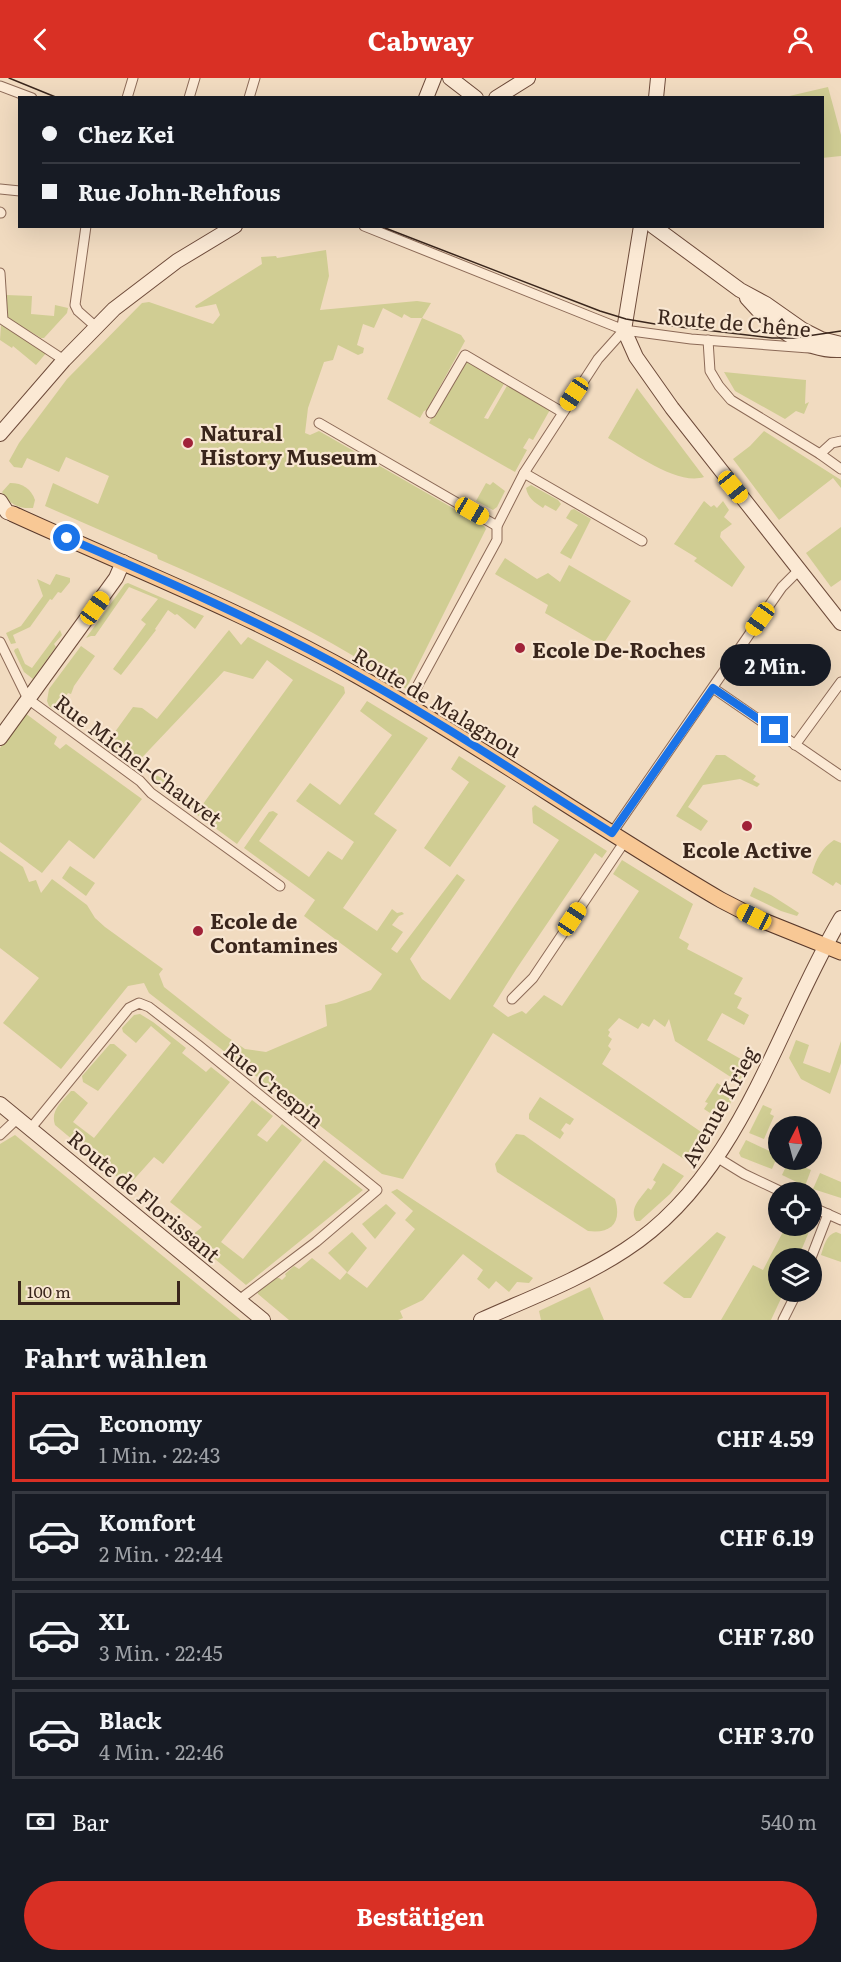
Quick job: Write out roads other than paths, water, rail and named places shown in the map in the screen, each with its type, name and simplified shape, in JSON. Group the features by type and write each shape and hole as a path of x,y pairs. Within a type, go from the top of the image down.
{"main road":[{"path":"427,96 434,78"},
{"path":"450,78 473,96"},
{"path":"499,96 528,78"},
{"path":"656,96 658,78"},
{"path":"1,437 95,326 177,261 232,228"},
{"path":"641,228 624,330 636,357 672,408 841,623"},
{"path":"656,228 740,290 776,310 808,333 841,344"},
{"path":"740,290 757,310 785,333 819,349"},
{"name":"Route de Chêne","path":"819,349 841,350"},
{"name":"Route de Malagnou","path":"5,509 274,632 349,671 739,910 841,952"},
{"path":"0,738 116,578 123,562"},
{"name":"Avenue Krieg","path":"482,1320 580,1275 626,1250 679,1206 694,1190 718,1158 746,1107 841,918"},
{"name":"Route de Florissant","path":"0,1104 263,1320"}],"street":[{"path":"129,93 133,78"},
{"path":"190,93 195,78"},
{"path":"250,96 255,78"},
{"path":"0,86 27,96"},
{"path":"0,189 18,191"},
{"path":"86,228 75,305 78,311 95,326"},
{"name":"Route de Chêne","path":"369,228 624,330 644,334 819,349"},
{"path":"0,273 3,320 64,360"},
{"path":"406,705 497,540 497,526 524,473 598,359 624,330"},
{"path":"708,340 710,371 731,400 841,469"},
{"path":"431,413 465,355 562,412"},
{"path":"319,423 497,526"},
{"path":"820,454 832,443 841,441"},
{"path":"524,473 642,541"},
{"path":"512,999 533,978 618,837 713,688 782,587 799,570"},
{"name":"Rue Michel-Chauvet","path":"0,642 28,699 140,782 151,793 280,886"},
{"path":"795,745 841,682"},
{"path":"713,688 841,776"},
{"name":"Rue Crespin","path":"31,1128 129,1008 139,1003 196,1044 377,1190 316,1242 239,1300"},
{"path":"0,1135 18,1118"},
{"path":"718,1158 768,1185"},
{"path":"822,1211 841,1220"},
{"path":"815,1248 828,1214"},
{"path":"783,1320 792,1302"}],"tram line":[{"path":"9,78 53,96"},
{"path":"385,228 626,319 772,338 794,338 841,331"}],"place":[{"name":"Natural History Museum","path":"188,443"},
{"name":"Ecole De-Roches","path":"520,648"},
{"name":"Ecole Active","path":"747,826"},
{"name":"Ecole de Contamines","path":"198,931"}]}
